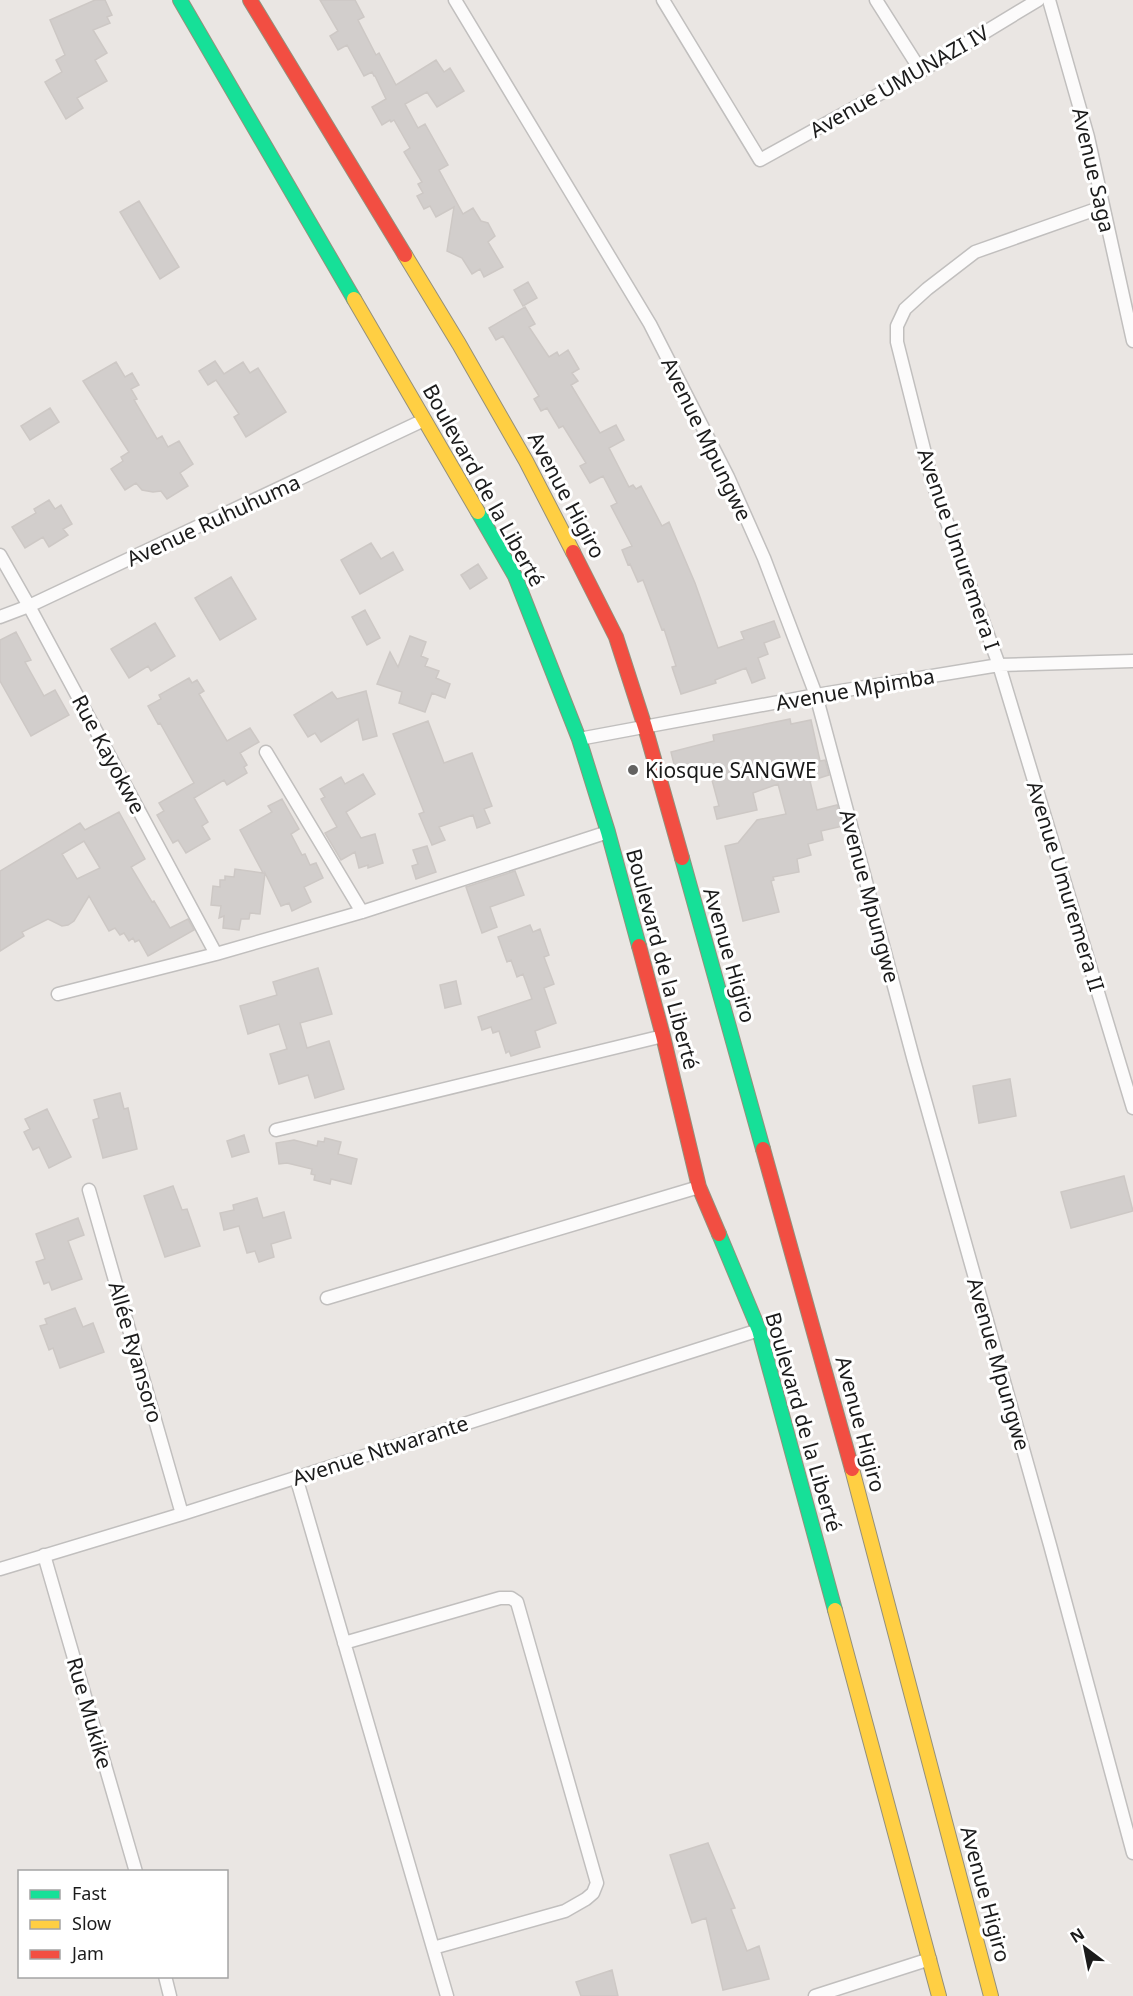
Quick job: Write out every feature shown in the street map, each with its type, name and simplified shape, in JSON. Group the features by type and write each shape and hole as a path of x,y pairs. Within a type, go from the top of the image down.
{"main road":[{"name":"Boulevard de la Liberté","path":"180,0 515,576 579,739 608,832 663,1036 699,1187 759,1330 939,1996"},
{"name":"Avenue Higiro","path":"250,0 459,344 526,461 616,637 645,727 843,1437 991,1996"}],"street":[{"name":"Avenue Mpungwe","path":"455,0 650,324 728,477 764,558 816,695 914,1061 1133,1853"},
{"name":"Avenue UMUNAZI IV","path":"663,0 760,160 921,71 1038,0"},
{"path":"876,0 921,71"},
{"name":"Avenue Saga","path":"1049,0 1088,137 1133,341"},
{"name":"Avenue Umuremera I","path":"999,665 932,481 897,342 897,326 905,309 975,252 1102,207"},
{"name":"Avenue Ruhuhuma","path":"0,617 29,606 424,420"},
{"name":"Rue Kayokwe","path":"0,555 216,954"},
{"name":"Avenue Mpimba","path":"579,739 816,695 999,665 1133,661"},
{"name":"Avenue Umuremera II","path":"999,665 1133,1107"},
{"path":"266,752 362,912"},
{"path":"58,994 216,954 362,912 608,832"},
{"path":"276,1130 663,1036"},
{"path":"327,1298 699,1187"},
{"name":"Allée Ryansoro","path":"89,1190 182,1514"},
{"name":"Avenue Ntwarante","path":"0,1569 182,1514 759,1330"},
{"path":"297,1477 447,1996"},
{"name":"Rue Mukike","path":"44,1555 135,1870"},
{"path":"344,1643 500,1598 511,1598 517,1602 597,1883 593,1893 565,1911 433,1948"},
{"path":"815,1996 930,1959"},
{"path":"165,1978 170,1996"}],"building":[{"path":"95,0 105,0 112,15 107,17 110,23 93,30 107,53 95,60 107,81 77,98 83,108 66,119 45,82 62,72 56,60 65,55 50,20"},
{"path":"320,0 355,0 364,17 358,20 376,55 379,53 396,85 436,60 444,72 450,68 464,91 437,107 427,92 405,104 418,128 425,124 448,165 439,170 463,214 473,208 481,221 488,223 495,236 488,242 503,267 484,277 480,269 472,274 462,258 447,251 454,207 436,217 430,206 424,209 417,196 423,193 418,184 422,182 404,152 410,148 394,120 382,125 372,107 386,99 375,76 372,72 364,76 347,45 338,50 330,36 338,31"},
{"path":"139,201 179,267 160,279 120,212"},
{"path":"528,282 537,298 523,306 514,290"},
{"path":"525,307 535,324 529,327 549,357 557,352 559,356 568,350 579,369 572,373 578,381 571,385 600,433 616,425 624,440 609,448 629,487 633,485 636,489 641,486 662,526 669,522 695,583 718,648 744,639 741,632 774,621 780,637 764,643 768,654 758,658 765,678 752,683 746,668 715,680 716,683 681,694 672,667 676,666 664,629 662,630 643,580 638,582 622,550 632,546 611,506 617,503 603,476 590,483 580,466 586,463 563,426 559,428 547,408 541,411 534,399 539,396 503,336 496,340 489,328"},
{"path":"215,361 224,374 243,362 250,373 258,368 286,412 246,437 234,417 239,414 216,380 208,385 199,371"},
{"path":"116,362 125,377 132,373 139,385 131,389 137,399 134,400 157,439 162,436 168,447 179,441 193,464 180,473 188,486 167,499 161,491 142,490 136,483 125,490 111,469 123,461 121,457 129,452 83,381"},
{"path":"50,408 59,422 30,440 21,426"},
{"path":"49,500 55,509 61,505 72,524 63,529 68,535 49,547 43,537 25,548 12,527 36,513 34,509"},
{"path":"371,543 381,559 393,552 403,570 360,594 341,560"},
{"path":"478,564 487,578 470,589 461,575"},
{"path":"231,577 256,619 220,640 195,598"},
{"path":"365,610 380,638 367,645 352,617"},
{"path":"155,623 175,656 151,671 148,666 129,678 111,649"},
{"path":"16,632 31,660 25,662 44,696 55,690 69,715 31,736 0,681 0,640"},
{"path":"410,636 426,642 421,656 428,659 425,666 439,671 436,678 450,684 445,698 432,693 425,712 399,703 402,692 377,684 390,652 398,667"},
{"path":"189,678 192,683 197,680 204,691 199,694 227,741 250,728 259,742 240,753 247,765 244,767 247,773 227,785 224,780 194,798 208,822 202,826 210,839 186,853 178,840 173,843 157,815 164,811 159,803 194,783 148,706 161,699 159,695"},
{"path":"366,691 377,736 363,740 358,719 321,742 315,733 308,737 294,715 332,692 337,699"},
{"path":"790,719 791,724 811,720 820,761 825,760 829,775 810,781 817,810 837,805 843,826 821,831 823,840 808,844 811,855 797,859 799,872 773,877 774,880 771,881 779,912 743,921 725,846 738,843 757,820 786,814 778,784 753,793 757,810 717,819 714,807 719,806 709,769 689,774 688,769 676,772 671,752 714,741 713,735"},
{"path":"428,721 444,763 472,753 492,806 484,809 490,823 477,828 473,815 439,827 445,840 432,845 419,814 424,812 393,734"},
{"path":"363,774 375,794 346,812 361,838 375,834 383,863 368,868 368,865 359,868 355,852 341,860 325,833 337,827 321,799 325,797 320,789 341,777 345,784"},
{"path":"282,799 299,829 291,834 302,855 305,854 310,865 316,863 323,878 304,887 311,902 292,911 289,903 281,906 265,873 260,914 250,913 249,919 241,919 239,930 223,928 224,916 219,918 221,906 211,905 213,886 220,887 220,880 225,880 225,876 234,877 235,869 263,873 240,830 272,812 268,806"},
{"path":"119,812 145,859 131,867 152,902 154,901 170,928 188,919 194,930 148,956 139,940 135,942 133,938 129,941 124,933 120,935 115,928 109,931 89,896 74,921 68,925 62,926 48,919 22,932 24,936 0,951 0,871 80,823 85,830","holes":["84,841 100,868 77,879 62,854"]},
{"path":"427,846 436,872 416,879 412,866 418,864 413,850"},
{"path":"515,871 524,895 490,907 497,927 482,933 466,887"},
{"path":"530,925 533,932 540,929 549,955 544,957 554,984 544,988 556,1023 535,1031 540,1047 511,1056 509,1051 506,1053 499,1031 493,1033 491,1027 482,1030 478,1017 532,999 523,974 517,977 511,960 507,962 498,937"},
{"path":"318,968 332,1014 300,1023 307,1048 329,1041 344,1089 315,1098 308,1075 279,1084 270,1054 287,1049 279,1024 248,1034 240,1006 277,995 273,982"},
{"path":"456,981 461,1004 445,1008 440,985"},
{"path":"1010,1079 1016,1116 979,1123 973,1086"},
{"path":"120,1093 124,1109 128,1108 137,1149 103,1158 93,1120 99,1118 94,1100"},
{"path":"47,1109 71,1157 49,1168 39,1147 33,1150 24,1132 30,1129 25,1119"},
{"path":"244,1135 249,1152 232,1157 227,1141"},
{"path":"325,1138 341,1142 338,1154 357,1159 351,1184 331,1179 330,1184 314,1180 315,1175 311,1174 312,1169 287,1163 279,1164 276,1143 294,1140 317,1146 318,1141 324,1142"},
{"path":"1124,1176 1133,1211 1071,1228 1061,1192"},
{"path":"173,1186 182,1210 187,1209 200,1246 165,1257 144,1196"},
{"path":"257,1198 263,1218 284,1212 291,1238 271,1244 274,1257 259,1262 255,1251 247,1253 239,1226 224,1230 220,1213 234,1210 233,1205"},
{"path":"78,1218 84,1235 68,1241 82,1279 52,1290 49,1282 44,1284 36,1262 45,1259 36,1234"},
{"path":"75,1308 83,1327 93,1323 104,1352 60,1368 53,1348 49,1350 40,1326 47,1324 45,1319"},
{"path":"708,1843 735,1908 731,1909 747,1951 759,1946 769,1979 723,1990 706,1918 692,1923 670,1855"},
{"path":"612,1970 618,1996 581,1996 576,1982"}],"traffic: fast":[{"path":"180,0 354,299"},
{"path":"478,512 515,576 579,739 608,832 639,946"},
{"path":"682,858 763,1149"},
{"path":"719,1234 759,1330 835,1610"}],"traffic: slow":[{"path":"405,255 526,461 573,552"},
{"path":"354,299 478,512"},
{"path":"852,1469 991,1996"},
{"path":"835,1610 939,1996"}],"traffic: jam":[{"path":"250,0 405,255"},
{"path":"573,552 616,637 645,727 682,858"},
{"path":"639,946 699,1187 719,1234"},
{"path":"763,1149 852,1469"}],"place":[{"name":"Kiosque SANGWE","path":"633,770"}]}
